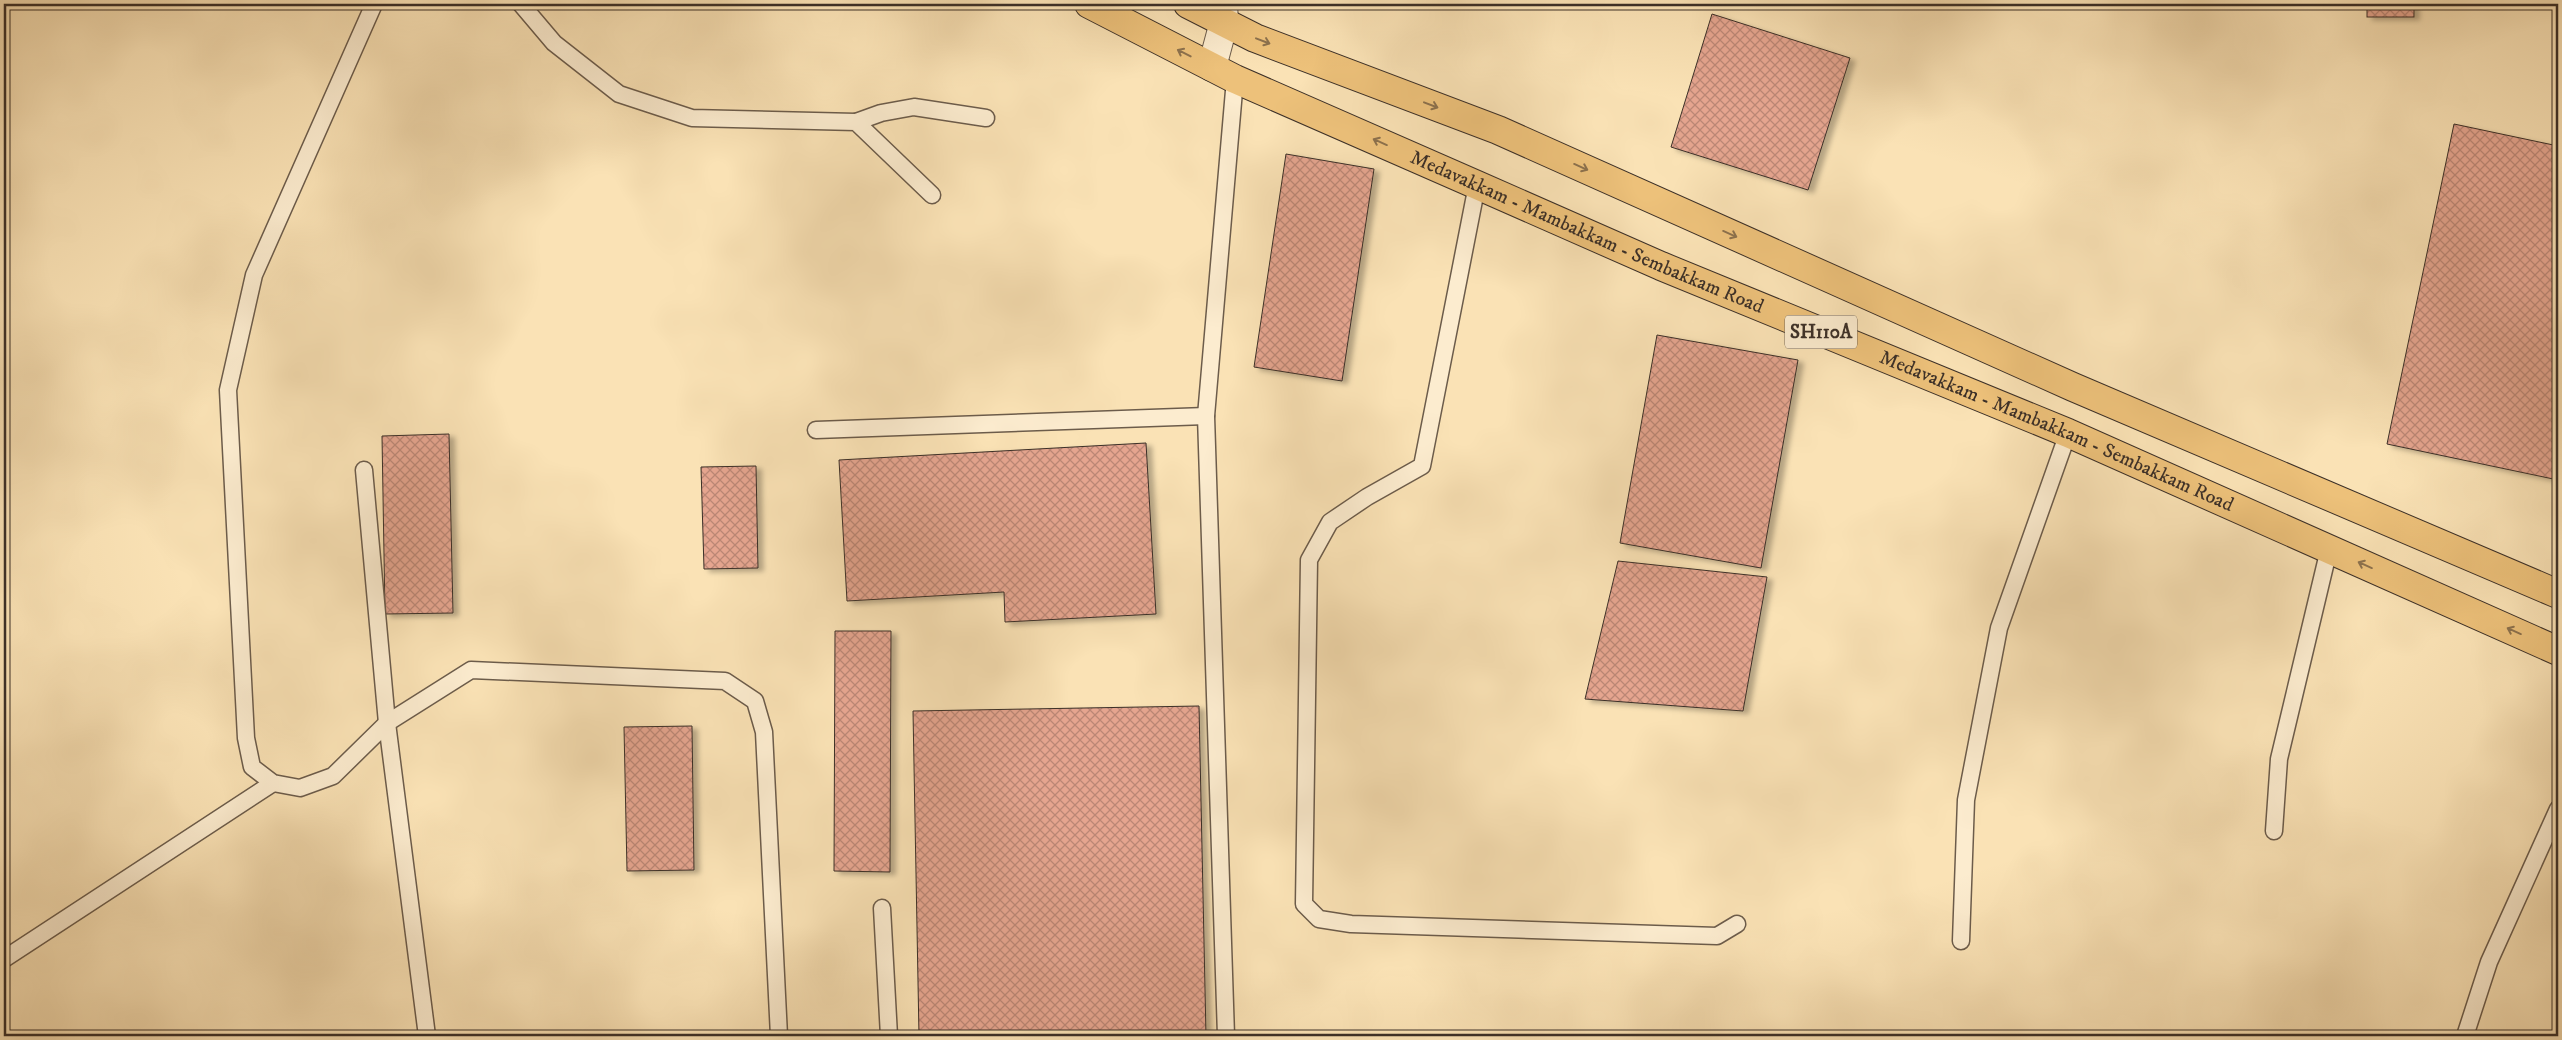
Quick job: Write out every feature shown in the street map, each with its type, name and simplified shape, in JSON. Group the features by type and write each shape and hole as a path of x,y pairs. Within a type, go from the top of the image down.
{"main road":[{"name":"Medavakkam - Mambakkam - Sembakkam Road","path":"1089,4 1224,73 1477,186 1661,266 2068,434 2558,651"},
{"name":"SH110A","path":"1188,4 1223,13 1255,38 1498,130 2074,387 2558,594"}],"street":[{"path":"1223,13 1224,73"}],"lane":[{"path":"374,4 254,275 228,390 246,738 252,767 273,783 300,788 333,776 387,723 471,670 725,680 755,701 764,732 779,1036"},
{"path":"521,4 554,43 619,94 692,118 856,122 881,113 914,107 986,118"},
{"path":"1224,73 1206,416 1226,1036"},
{"path":"856,122 932,195"},
{"path":"1477,186 1422,466 1367,497 1330,522 1309,560 1304,904 1319,919 1352,924 1718,936 1738,924"},
{"path":"816,430 1206,416"},
{"path":"1961,941 1966,800 1999,628 2068,434"},
{"path":"364,470 387,723 427,1036"},
{"path":"2274,831 2279,759 2329,549"},
{"path":"4,959 273,783"},
{"path":"2465,1036 2489,962 2558,810"},
{"path":"882,908 888,1036"}],"building":[{"path":"2367,4 2414,4 2414,17 2367,17"},
{"path":"1712,14 1850,58 1808,190 1671,147"},
{"path":"2454,124 2558,146 2558,480 2387,444"},
{"path":"1286,154 1374,169 1342,381 1254,367"},
{"path":"1657,335 1798,360 1761,568 1620,543"},
{"path":"449,434 453,613 385,614 382,436"},
{"path":"1146,443 1156,614 1005,622 1004,592 847,601 839,460"},
{"path":"756,466 758,568 704,569 701,467"},
{"path":"1618,561 1767,577 1743,711 1585,699"},
{"path":"835,631 891,631 890,872 834,871"},
{"path":"1199,706 1206,1036 919,1036 913,711"},
{"path":"692,726 694,870 627,871 624,727"}]}
